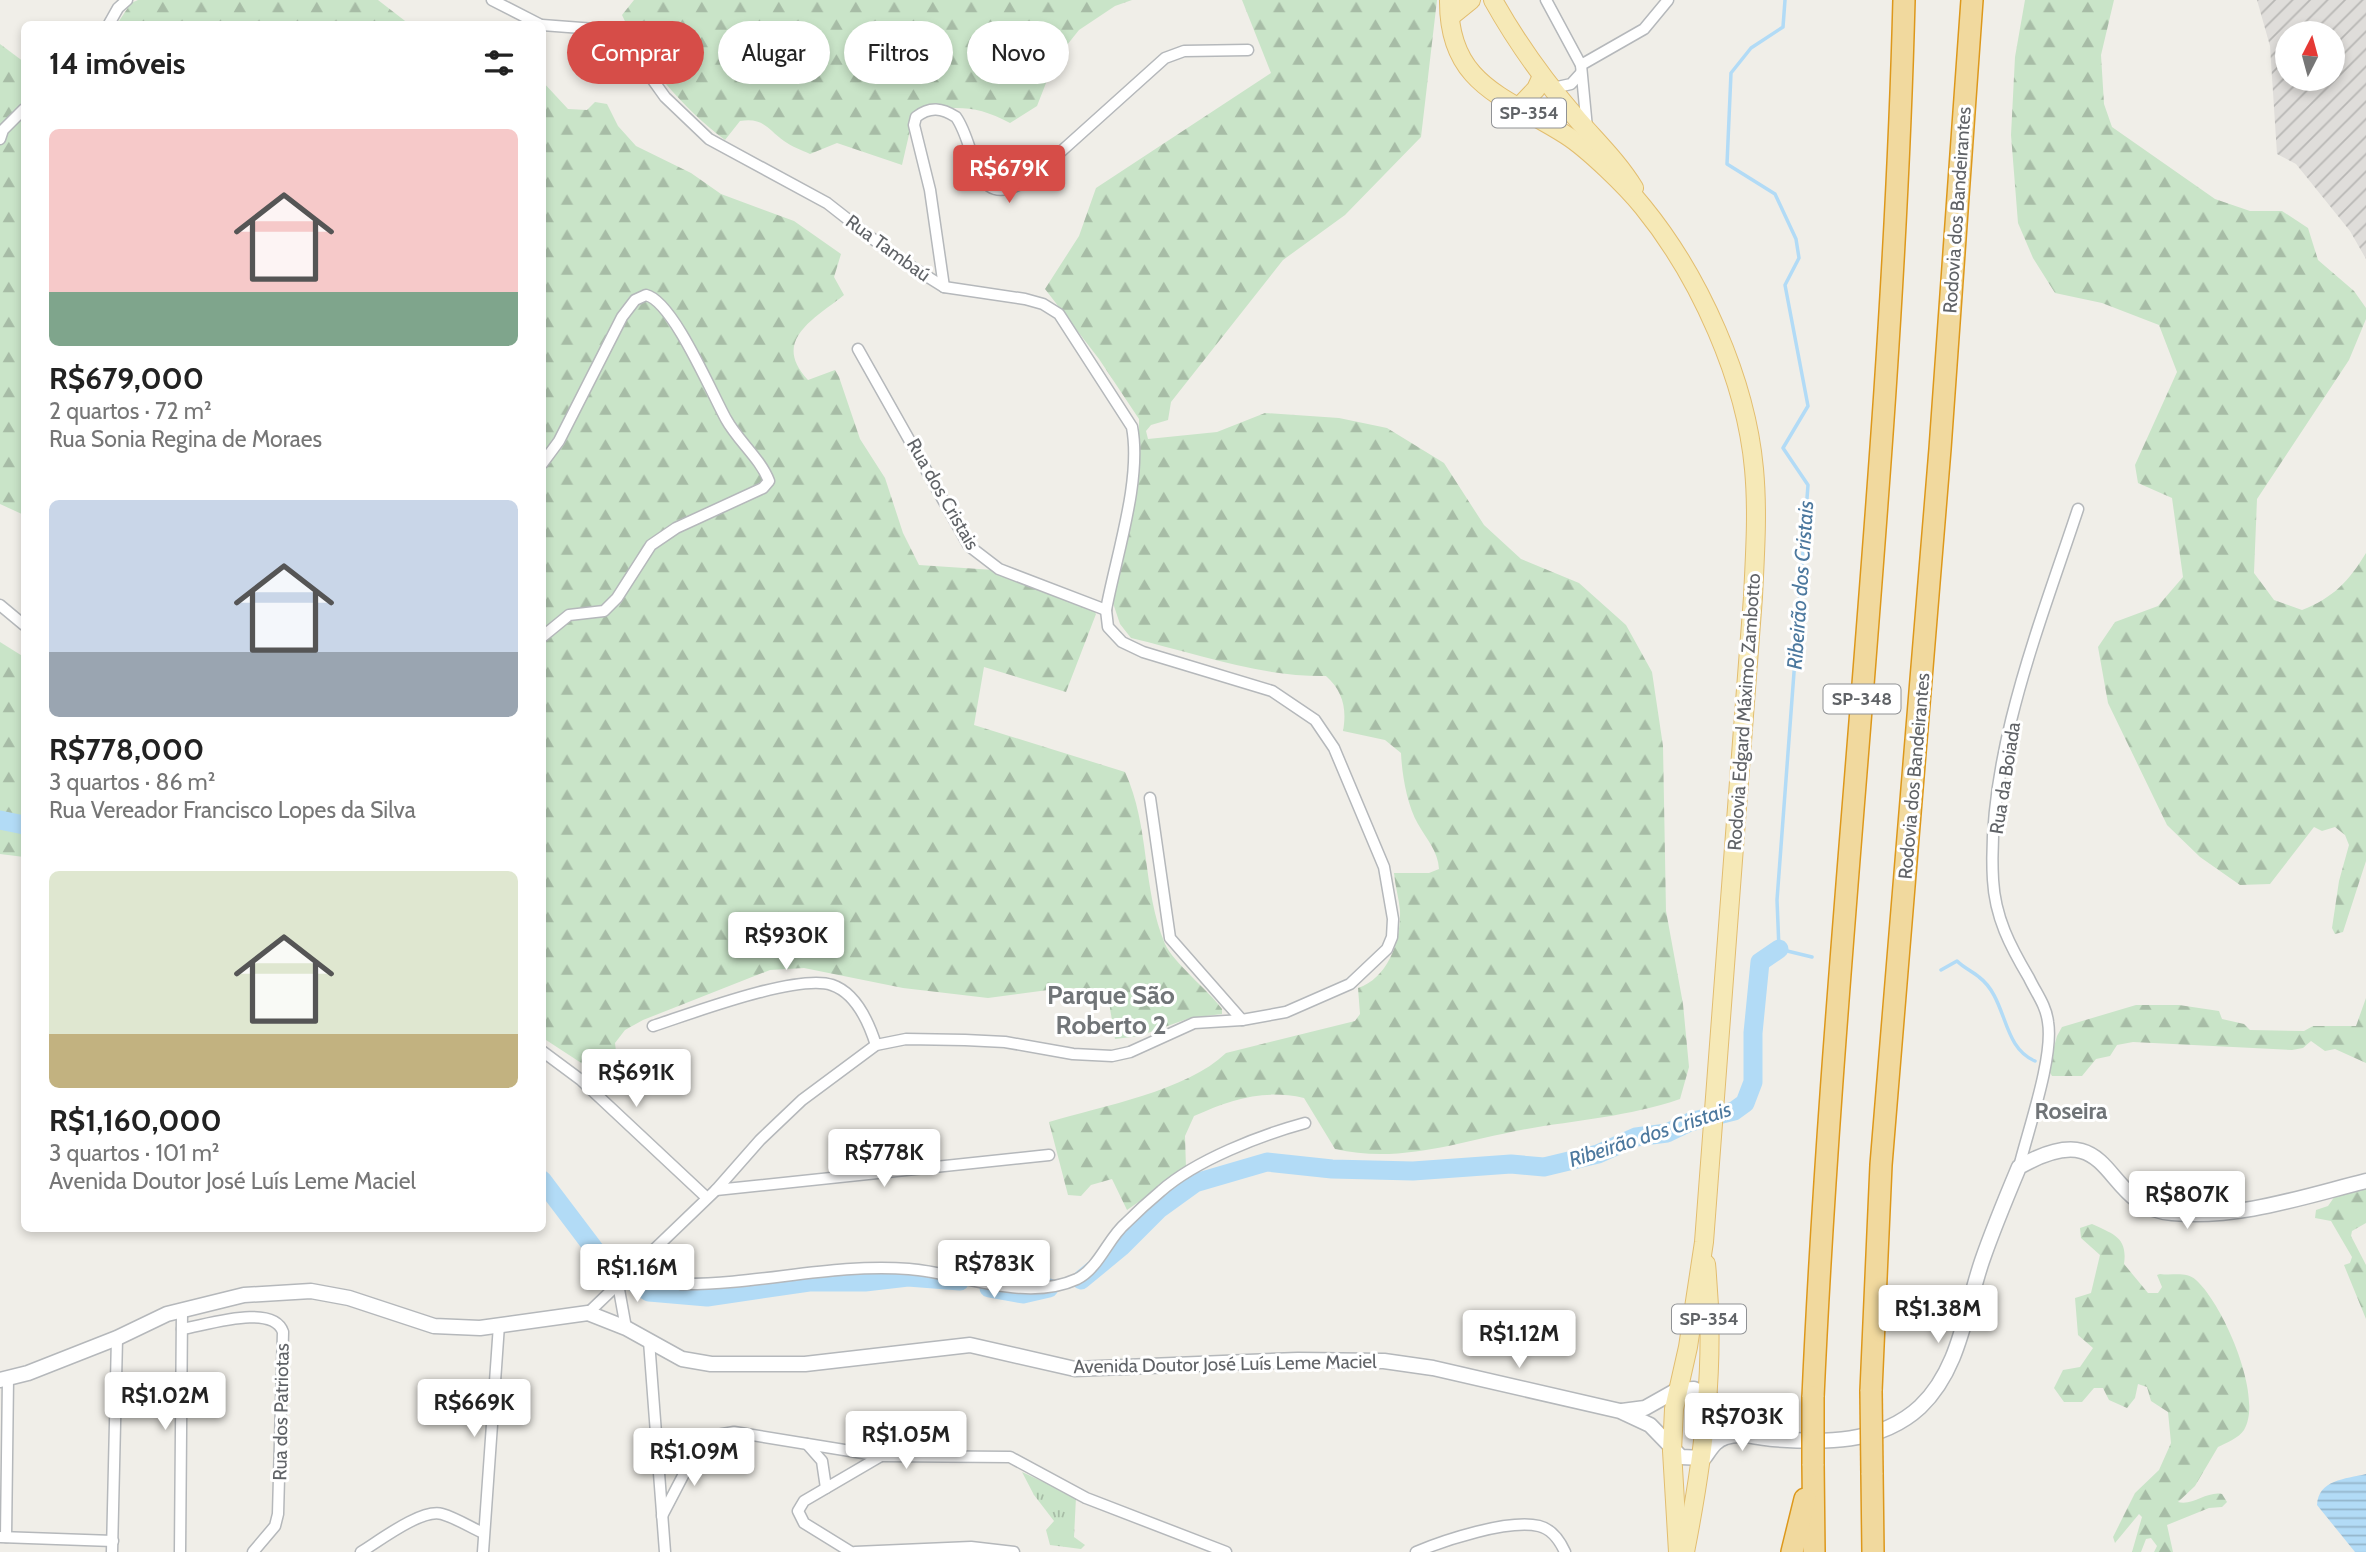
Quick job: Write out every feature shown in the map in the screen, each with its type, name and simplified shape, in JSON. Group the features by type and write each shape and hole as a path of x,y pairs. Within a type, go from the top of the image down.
{"highway":[{"name":"SP-348","path":"1814,1552 1814,1397 1829,1112 1892,308 1903,0"},
{"name":"Rodovia dos Bandeirantes","path":"1874,1552 1871,1391 1881,1165 1940,449 1972,0"},
{"path":"1792,1552 1813,1467"}],"main road":[{"path":"1449,8 1471,0"},
{"name":"Rodovia Edgard Máximo Zambotto","path":"1493,0 1513,35 1547,82 1624,172 1643,207 1671,247 1717,331 1732,374 1754,467 1756,519 1753,597 1704,1242 1688,1348 1677,1390 1672,1451 1678,1552"},
{"name":"Rodovia Edgard Máximo Zambotto","path":"1449,8 1454,38 1465,62 1487,90 1578,144 1643,207"},
{"path":"1518,108 1536,89 1547,82"},
{"name":"Rodovia Edgard Máximo Zambotto","path":"1685,1552 1703,1458 1709,1396 1708,1284 1704,1242"}],"street":[{"path":"111,21 118,8 127,0"},
{"name":"Rua Tambaú","path":"492,0 533,21"},
{"path":"1546,0 1581,69 1587,130"},
{"path":"1547,82 1571,84 1581,69 1644,29 1668,0"},
{"name":"Rua Tambaú","path":"546,25 595,29 613,35 640,62 665,97 709,139 827,203 896,257 944,288 1025,299 1043,304 1059,314 1132,427 1135,470 1106,610"},
{"path":"944,288 930,190 914,125 916,117 924,111 937,108 956,117 978,175 988,184 1009,189 1019,187 1165,58 1184,51 1248,50"},
{"path":"0,139 3,130 21,111"},
{"path":"546,459 559,441 622,317 635,300 646,295 656,298 684,339 727,421 769,481 763,488 688,522 651,545 617,598 604,611 569,615 546,634"},
{"name":"Rua dos Cristais","path":"858,349 969,546 999,569 1106,610"},
{"name":"Rua da Boiada","path":"2019,1167 2047,1054 2049,1023 2043,1002 1996,912 1993,878 1996,811 2029,656 2078,509"},
{"path":"0,605 21,622"},
{"path":"117,1338 113,1546 3,1537 4,1379 117,1338 167,1314 244,1295 311,1291 349,1298 434,1326 480,1328 587,1313 802,1100 876,1045 906,1039 965,1040 1005,1042 1073,1054 1112,1056 1130,1052 1194,1023 1242,1020 1286,1012 1339,990 1378,960 1392,937 1384,867 1334,748 1315,720 1272,691 1143,652 1122,642 1108,627 1106,610"},
{"path":"1150,798 1170,938 1242,1020"},
{"path":"653,1026 753,993 824,983 836,986 853,1001 867,1020 876,1045"},
{"path":"546,1054 581,1080 711,1193 1049,1155"},
{"path":"636,1267 681,1284 873,1268 953,1274 1003,1286 1060,1283 1086,1273 1126,1223 1162,1189 1216,1158 1277,1131 1305,1123"},
{"path":"1672,1451 1681,1457 1703,1458 1714,1444 1729,1436 1828,1442 1861,1437 1898,1422 1919,1407 1947,1368 1959,1342 1982,1263 2019,1167 2051,1150 2091,1153 2146,1207 2170,1213 2246,1211 2366,1181"},
{"path":"620,1283 626,1328"},
{"path":"180,1552 182,1311"},
{"name":"Avenida Doutor José Luís Leme Maciel","path":"587,1313 626,1328 682,1359 741,1366 805,1364 970,1345 1075,1369 1298,1360 1384,1361 1433,1367 1620,1411 1650,1425 1672,1451"},
{"name":"Rua dos Patriotas","path":"182,1329 258,1316 271,1317 280,1323 284,1332 278,1514 275,1526 253,1552"},
{"path":"482,1552 499,1325"},
{"path":"649,1341 660,1519 665,1552"},
{"path":"1677,1390 1694,1389 1709,1396 1741,1425 1776,1439"},
{"name":"Avenida Doutor José Luís Leme Maciel","path":"1620,1411 1645,1408 1677,1390"},
{"path":"657,1458 734,1432 881,1456 1010,1457 1086,1498 1226,1552"},
{"path":"660,1519 700,1443"},
{"path":"807,1444 822,1461 826,1488"},
{"path":"881,1456 800,1505 799,1517 853,1552 971,1547 1014,1552"},
{"path":"362,1552 407,1524 432,1513 441,1514 483,1533"},
{"path":"1416,1552 1476,1533 1509,1527 1542,1527 1559,1539 1565,1552"}],"shaded area":[{"path":"2257,0 2366,0 2366,259 2350,231 2296,164 2277,154 2270,46"}],"green space":[{"path":"138,0 378,0 405,21 119,21 131,3"},
{"path":"634,0 1132,0 1115,6 1079,30 1069,42 1069,21 967,21 967,84 1046,84 1037,106 1010,123 986,112 964,108 914,113 902,165 837,143 810,154 787,143 765,125 748,120 740,121 725,140 666,84 704,84 704,21 625,21 622,15"},
{"path":"1242,0 1437,0 1421,137 1345,215 1283,260 1171,402 1168,420 1151,425 1146,431 1148,439 1217,432 1265,413 1339,418 1387,428 1444,463 1484,525 1521,559 1579,583 1626,625 1652,672 1663,746 1666,911 1683,1004 1689,1067 1680,1099 1621,1114 1521,1130 1406,1153 1359,1153 1335,1149 1304,1098 1261,1095 1234,1100 1194,1116 1185,1136 1186,1169 1127,1210 1112,1179 1091,1185 1081,1196 1068,1195 1049,1122 1167,1087 1189,1078 1226,1053 1355,1021 1360,1014 1358,988 1377,976 1385,967 1395,946 1400,911 1394,873 1429,873 1439,869 1434,851 1418,824 1408,799 1401,753 1385,740 1343,731 1344,715 1340,694 1326,676 1276,673 1131,638 1120,624 1112,600 1139,455 1139,419 1099,359 1045,289 1079,236 1096,188 1271,73"},
{"path":"2025,0 2114,0 2101,55 2104,104 2112,127 2215,199 2250,211 2282,211 2308,228 2318,260 2354,291 2366,308 2366,319 2349,360 2257,499 2254,573 2274,600 2302,610 2323,600 2339,588 2366,553 2366,861 2343,932 2335,934 2332,928 2339,881 2349,845 2345,835 2335,827 2322,831 2314,827 2270,884 2240,885 2200,857 2167,825 2108,703 2098,647 2115,622 2158,606 2183,577 2172,498 2138,483 2135,465 2177,372 2159,325 2102,303 2055,293 2033,258 2018,223 2011,135 2015,57"},
{"path":"0,44 21,60 21,109 0,129"},
{"path":"546,85 568,109 587,110 595,102 607,104 618,126 636,146 691,173 721,194 794,221 841,254 834,277 844,295 801,331 795,342 797,366 808,380 835,370 860,439 885,478 903,533 919,565 994,570 1092,608 1096,614 1066,692 984,667 974,725 1125,772 1139,814 1153,902 1165,944 1175,959 1222,1009 1222,1014 1190,1018 1139,1036 1115,1039 1108,996 1102,989 1063,988 988,998 903,988 804,968 770,970 643,1020 625,1030 615,1043 617,1060 608,1073 592,1070 546,1040"},
{"path":"21,114 21,514 0,504 0,141"},
{"path":"0,642 21,655 21,857 0,854"},
{"path":"2366,998 2366,1063 2335,1049 2325,1051 2311,1041 2303,1048 2292,1050 2133,1042 2117,1045 2110,1056 2096,1059 2082,1076 2052,1076 2048,1069 2062,1027 2136,1005 2179,1005 2219,1011 2222,1019 2244,1024 2250,1030 2304,1031 2313,1026 2356,1026"},
{"path":"2366,1186 2366,1223 2352,1231 2351,1236 2366,1265 2366,1319 2344,1265 2350,1263 2352,1257 2331,1221 2315,1218 2316,1210 2328,1206 2335,1196"},
{"path":"2092,1224 2121,1242 2125,1255 2124,1264 2148,1293 2158,1293 2162,1287 2157,1275 2160,1274 2184,1275 2196,1280 2218,1309 2245,1374 2249,1415 2244,1430 2236,1438 2218,1447 2195,1486 2178,1502 2222,1494 2227,1502 2222,1507 2209,1508 2167,1525 2173,1552 2154,1552 2157,1546 2151,1538 2146,1539 2141,1552 2132,1552 2142,1517 2139,1514 2115,1543 2113,1537 2135,1493 2159,1470 2171,1443 2168,1412 2151,1401 2147,1387 2138,1384 2135,1398 2127,1408 2109,1400 2103,1388 2094,1388 2082,1402 2064,1402 2054,1388 2063,1370 2080,1367 2093,1348 2078,1335 2075,1298 2091,1293 2100,1255 2081,1238 2080,1228"},
{"path":"1022,1472 1076,1497 1074,1537 1085,1545 1081,1549 1050,1545 1046,1530 1054,1521 1034,1495"}],"water":[{"path":"2366,1474 2366,1552 2355,1552 2317,1505 2322,1490 2327,1486 2342,1479"}],"waterway":[{"name":"Ribeirão dos Cristais","path":"1785,0 1783,27 1751,48 1731,73 1727,164 1775,194 1796,239 1799,258 1785,285 1808,406 1783,448 1808,485 1777,900 1779,949 1812,957"},
{"name":"Ribeirão dos Cristais","path":"0,820 21,824"},
{"name":"Ribeirão dos Cristais","path":"1081,1280 1121,1247 1159,1209 1195,1183 1267,1162 1332,1169 1413,1171 1511,1164 1544,1167 1598,1154 1636,1137 1667,1133 1690,1122 1734,1111 1745,1103 1753,1082 1753,1033 1760,962 1779,949"},
{"path":"1941,970 1957,961 1979,977 1995,997 2016,1045 2035,1061"},
{"name":"Ribeirão dos Cristais","path":"546,1185 604,1262 649,1292 707,1297 809,1282 865,1282 908,1277 960,1281"},
{"name":"Ribeirão dos Cristais","path":"989,1288 1023,1294 1049,1288"}],"district":[{"name":"Parque São Roberto 2","path":"1111,1010"},
{"name":"Roseira","path":"2071,1111"}]}
